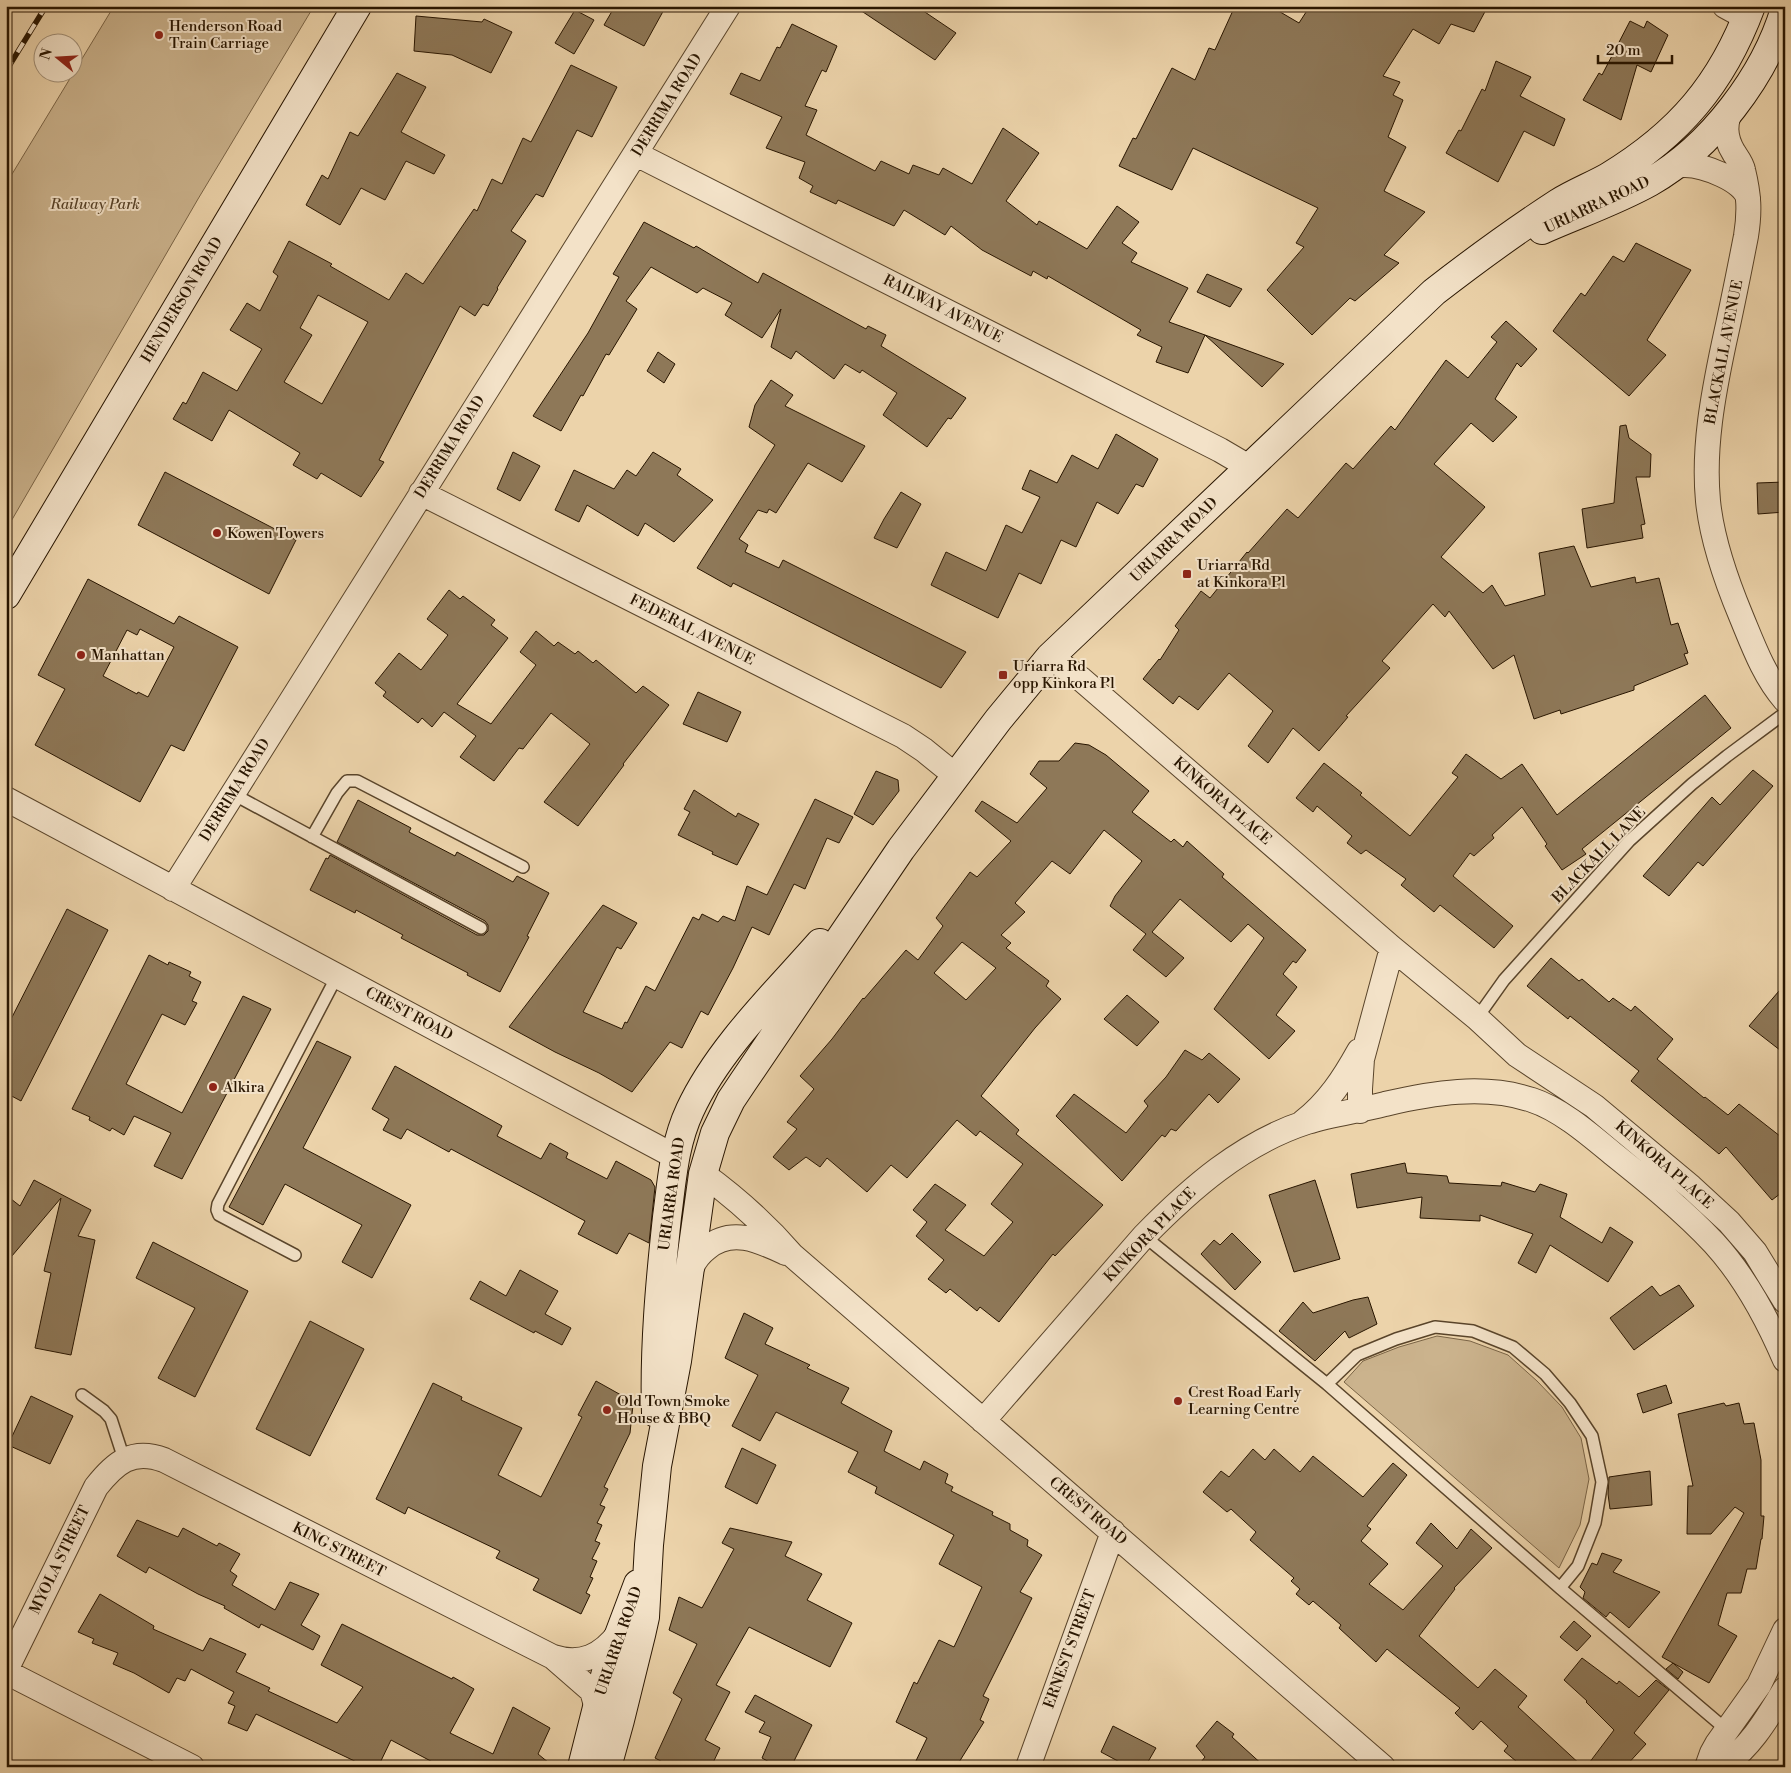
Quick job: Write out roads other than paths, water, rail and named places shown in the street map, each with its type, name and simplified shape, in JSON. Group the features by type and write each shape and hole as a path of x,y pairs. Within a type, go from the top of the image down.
{"main road":[{"name":"HENDERSON ROAD","path":"6,595 357,6"},
{"path":"1741,10 1782,26"},
{"name":"URIARRA ROAD","path":"607,1767 642,1635 647,1598 649,1545 657,1466 677,1361 703,1174 715,1133 731,1100 901,849 998,720 1050,657 1434,292 1477,258 1560,202 1607,177 1662,138 1685,116 1711,85 1724,65 1741,10"},
{"name":"URIARRA ROAD","path":"1477,258 1638,188 1666,171 1702,141 1721,122 1757,72 1782,26"},
{"name":"URIARRA ROAD","path":"657,1466 656,1339 674,1156 682,1128 690,1108 720,1061 761,1009 901,849"},
{"name":"CREST ROAD","path":"674,1156 703,1174"},
{"name":"URIARRA ROAD","path":"582,1767 606,1672 639,1581 649,1545"}],"street":[{"name":"DERRIMA ROAD","path":"173,889 728,6"},
{"name":"BLACKALL AVENUE","path":"1733,106 1726,120 1727,138 1742,167 1750,211 1710,416 1707,471 1708,500 1718,553 1733,597 1768,676 1785,700"},
{"name":"RAILWAY AVENUE","path":"636,154 1220,450 1249,467"},
{"path":"1666,171 1676,166 1686,165 1708,170 1739,184 1746,191 1748,198"},
{"name":"FEDERAL AVENUE","path":"421,493 903,736 956,776"},
{"name":"KINKORA PLACE","path":"1050,657 1081,679 1392,948 1477,1018 1517,1055 1594,1106 1710,1204 1755,1252 1785,1301"},
{"name":"CREST ROAD","path":"6,799 674,1156"},
{"path":"1360,1110 1360,1074 1370,1026 1392,948"},
{"path":"1299,1125 1321,1106 1342,1081 1359,1051 1370,1026"},
{"name":"KINKORA PLACE","path":"1517,1055 1535,1092 1546,1106"},
{"name":"KINKORA PLACE","path":"983,1421 1144,1236 1187,1194 1236,1157 1259,1143 1299,1125 1321,1118 1422,1096 1458,1092 1488,1092 1518,1096 1546,1106 1583,1130 1662,1193 1715,1245 1749,1290 1785,1360"},
{"name":"CREST ROAD","path":"703,1174 742,1205 792,1255 1384,1767"},
{"name":"CREST ROAD","path":"689,1277 692,1265 699,1256 710,1246 726,1238 748,1238 792,1255"},
{"name":"KING STREET","path":"124,1459 140,1455 153,1456 164,1460 553,1657 592,1691 596,1705 595,1714"},
{"name":"MYOLA STREET","path":"6,1671 96,1487 108,1471 124,1459"},
{"name":"ERNEST STREET","path":"1028,1767 1113,1532"},
{"path":"1707,1767 1712,1753 1759,1685 1785,1630"},
{"name":"KING STREET","path":"553,1657 571,1661 582,1661 604,1650 620,1633"},
{"path":"6,1671 192,1767"},
{"path":"1721,1767 1746,1746 1785,1689"}],"lane":[{"name":"BLACKALL LANE","path":"1477,1018 1508,976 1628,841 1699,778 1785,713"},
{"path":"312,837 337,793 347,781 358,781 523,867"},
{"path":"233,794 481,928"},
{"path":"295,1255 219,1215 217,1210 218,1204 337,976"},
{"path":"1144,1236 1327,1384 1560,1588 1728,1731"},
{"path":"1327,1384 1356,1355 1435,1327 1473,1331 1513,1347 1545,1374 1570,1403 1592,1436 1602,1482 1594,1522 1578,1566 1560,1588"},
{"path":"82,1394 111,1419 124,1459"}],"railway":[{"path":"6,71 46,6"}],"place":[{"name":"Henderson Road Train Carriage","path":"159,35"},
{"name":"Kowen Towers","path":"217,533"},
{"name":"Uriarra Rd at Kinkora Pl","path":"1187,574"},
{"name":"Manhattan","path":"81,655"},
{"name":"Uriarra Rd opp Kinkora Pl","path":"1003,675"},
{"name":"Alkira","path":"213,1087"},
{"name":"Crest Road Early Learning Centre","path":"1178,1401"},
{"name":"Old Town Smoke House & BBQ","path":"607,1410"}],"park label":[{"name":"Railway Park","path":"95,204"}]}
